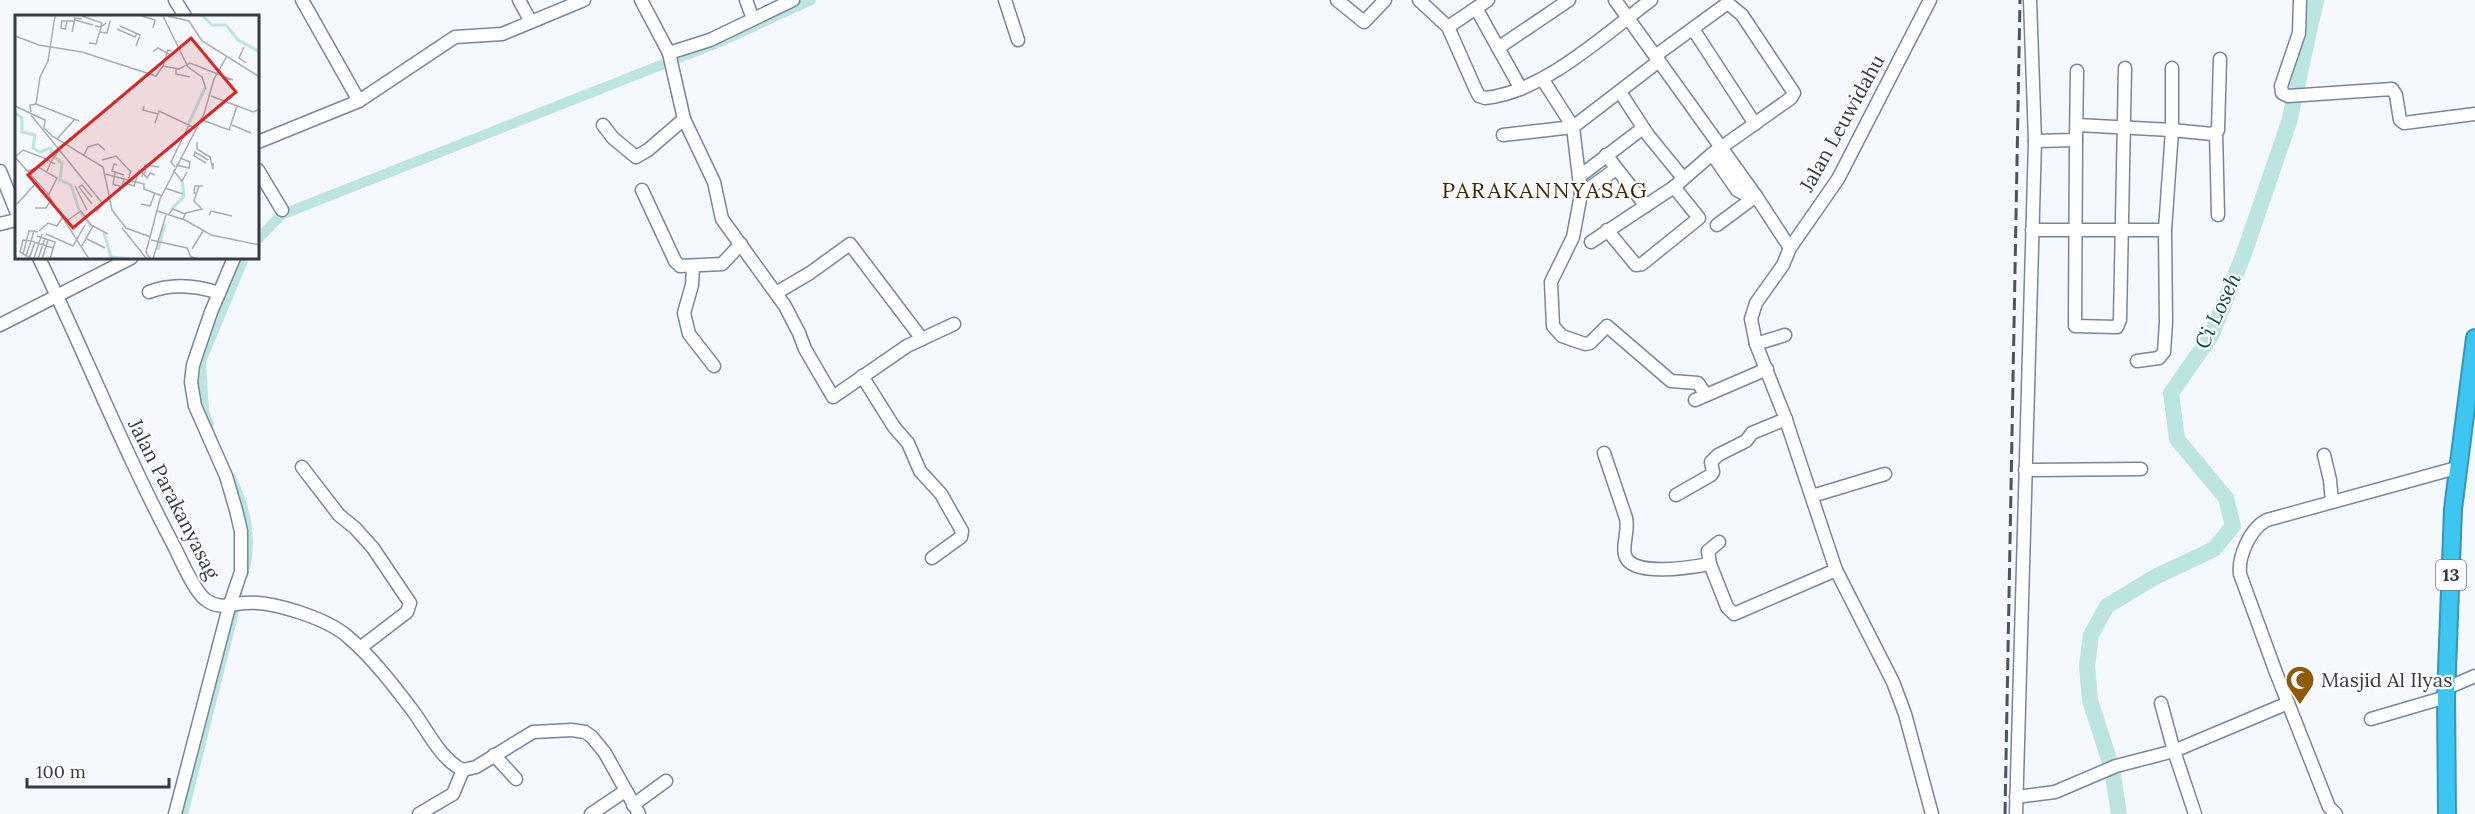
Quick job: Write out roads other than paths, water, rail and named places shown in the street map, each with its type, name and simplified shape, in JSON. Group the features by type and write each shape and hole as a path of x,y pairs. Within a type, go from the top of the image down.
{"highway":[{"name":"13","path":"2447,814 2446,692 2453,509 2471,412 2475,338"}],"street":[{"path":"175,0 183,15"},
{"path":"302,0 359,101"},
{"path":"519,0 531,22"},
{"path":"260,141 359,101 456,38 502,34 584,0"},
{"path":"641,0 670,58 684,119 714,182 722,219 776,293 794,322 805,349 833,397 897,352 954,324"},
{"path":"746,0 753,19"},
{"path":"670,58 793,0"},
{"path":"1005,0 1018,40"},
{"path":"1337,0 1361,22 1364,22 1385,0"},
{"path":"1419,0 1448,27 1479,96 1485,98 1492,98 1543,80 1651,0"},
{"path":"1448,27 1488,0"},
{"path":"1498,48 1569,0"},
{"path":"1615,0 1657,58 1716,151 1754,194 1790,248"},
{"name":"Jalan Leuwidahu","path":"1930,0 1838,179 1790,248 1783,265 1753,310 1751,320 1756,344 1786,419 1836,570 1889,674 1901,703 1932,814"},
{"path":"2016,814 2035,141 2030,0"},
{"path":"2300,0 2299,33 2280,90 2288,96 2392,89 2396,95 2400,120 2404,123 2475,114"},
{"path":"1503,135 1573,127 1620,92 1693,29 1725,6 1736,9 1794,93 1791,98 1716,151 1646,206 1591,242"},
{"path":"1476,8 1521,89"},
{"path":"1693,29 1755,124"},
{"path":"2218,216 2216,132 2220,122 2220,59"},
{"path":"2077,71 2074,326 2117,327 2120,320 2125,68"},
{"path":"2137,361 2159,358 2164,352 2165,230 2172,130 2172,68"},
{"path":"1543,80 1573,127 1581,194 1573,237 1551,282 1553,326 1562,336 1585,344 1590,343 1607,326 1671,381 1698,383 1701,398 1767,369"},
{"path":"1608,230 1636,265 1642,264 1699,218 1679,182 1620,92"},
{"path":"603,125 613,138 636,157 648,150 684,119"},
{"path":"2077,124 2212,134 2216,132"},
{"path":"1580,176 1643,128"},
{"path":"2035,141 2076,140"},
{"path":"1606,155 1646,206"},
{"path":"1581,194 1616,169"},
{"path":"0,171 15,208"},
{"path":"260,173 282,210"},
{"path":"642,190 677,264 682,267 722,264 741,244"},
{"path":"1717,225 1754,194"},
{"path":"0,224 15,220"},
{"path":"2032,230 2165,230"},
{"path":"776,293 810,273 850,244 922,339"},
{"name":"Jalan Parakanyasag","path":"40,260 132,463 185,567 203,597 218,606 273,606 336,627 360,648 444,753 463,770"},
{"path":"0,325 127,260"},
{"path":"175,814 236,605 241,572 241,531 226,476 195,406 191,382 193,365 233,260"},
{"path":"693,267 692,285 684,313 689,334 714,366"},
{"path":"149,292 169,285 201,288 219,293"},
{"path":"1756,344 1785,335"},
{"path":"862,376 895,429 908,442 922,474 941,494 962,531 961,537 932,558"},
{"path":"1676,495 1711,475 1713,472 1711,462 1718,455 1746,441 1752,433 1786,419"},
{"path":"1604,453 1628,527 1624,555 1628,561 1642,568 1657,570 1710,564"},
{"path":"2324,455 2332,501"},
{"path":"302,467 339,515 355,528 373,548 410,603 407,612 360,648"},
{"path":"2336,814 2329,807 2288,703 2240,574 2240,560 2260,523 2460,467"},
{"path":"2025,470 2141,469"},
{"path":"1812,496 1885,474"},
{"path":"1719,542 1708,550 1710,564 1727,607 1731,613 1737,615 1836,570"},
{"path":"2371,719 2446,692 2475,676"},
{"path":"2161,703 2194,814"},
{"path":"2016,797 2055,792 2111,768 2174,751 2288,703"},
{"path":"418,814 453,794 463,770 476,767 524,737 540,730 572,730 585,732 592,737 605,753 636,809 666,781"},
{"path":"494,755 516,778"},
{"path":"591,814 625,791"}],"waterway":[{"path":"260,237 281,215 722,41 811,0"},
{"name":"Ci Loseh","path":"2119,814 2112,769 2090,700 2087,666 2091,635 2107,606 2155,577 2214,549 2233,526 2226,498 2177,439 2171,393 2211,336 2243,256 2289,122 2316,0"},
{"path":"209,424 204,412 201,361 243,260"},
{"path":"231,478 241,501 248,535 244,572"},
{"path":"183,814 238,596"}],"railway":[{"path":"2005,814 2020,0"}],"place":[{"name":"Masjid Al Ilyas","path":"2300,706"}],"district":[{"name":"PARAKANNYASAG","path":"1545,190"}]}
